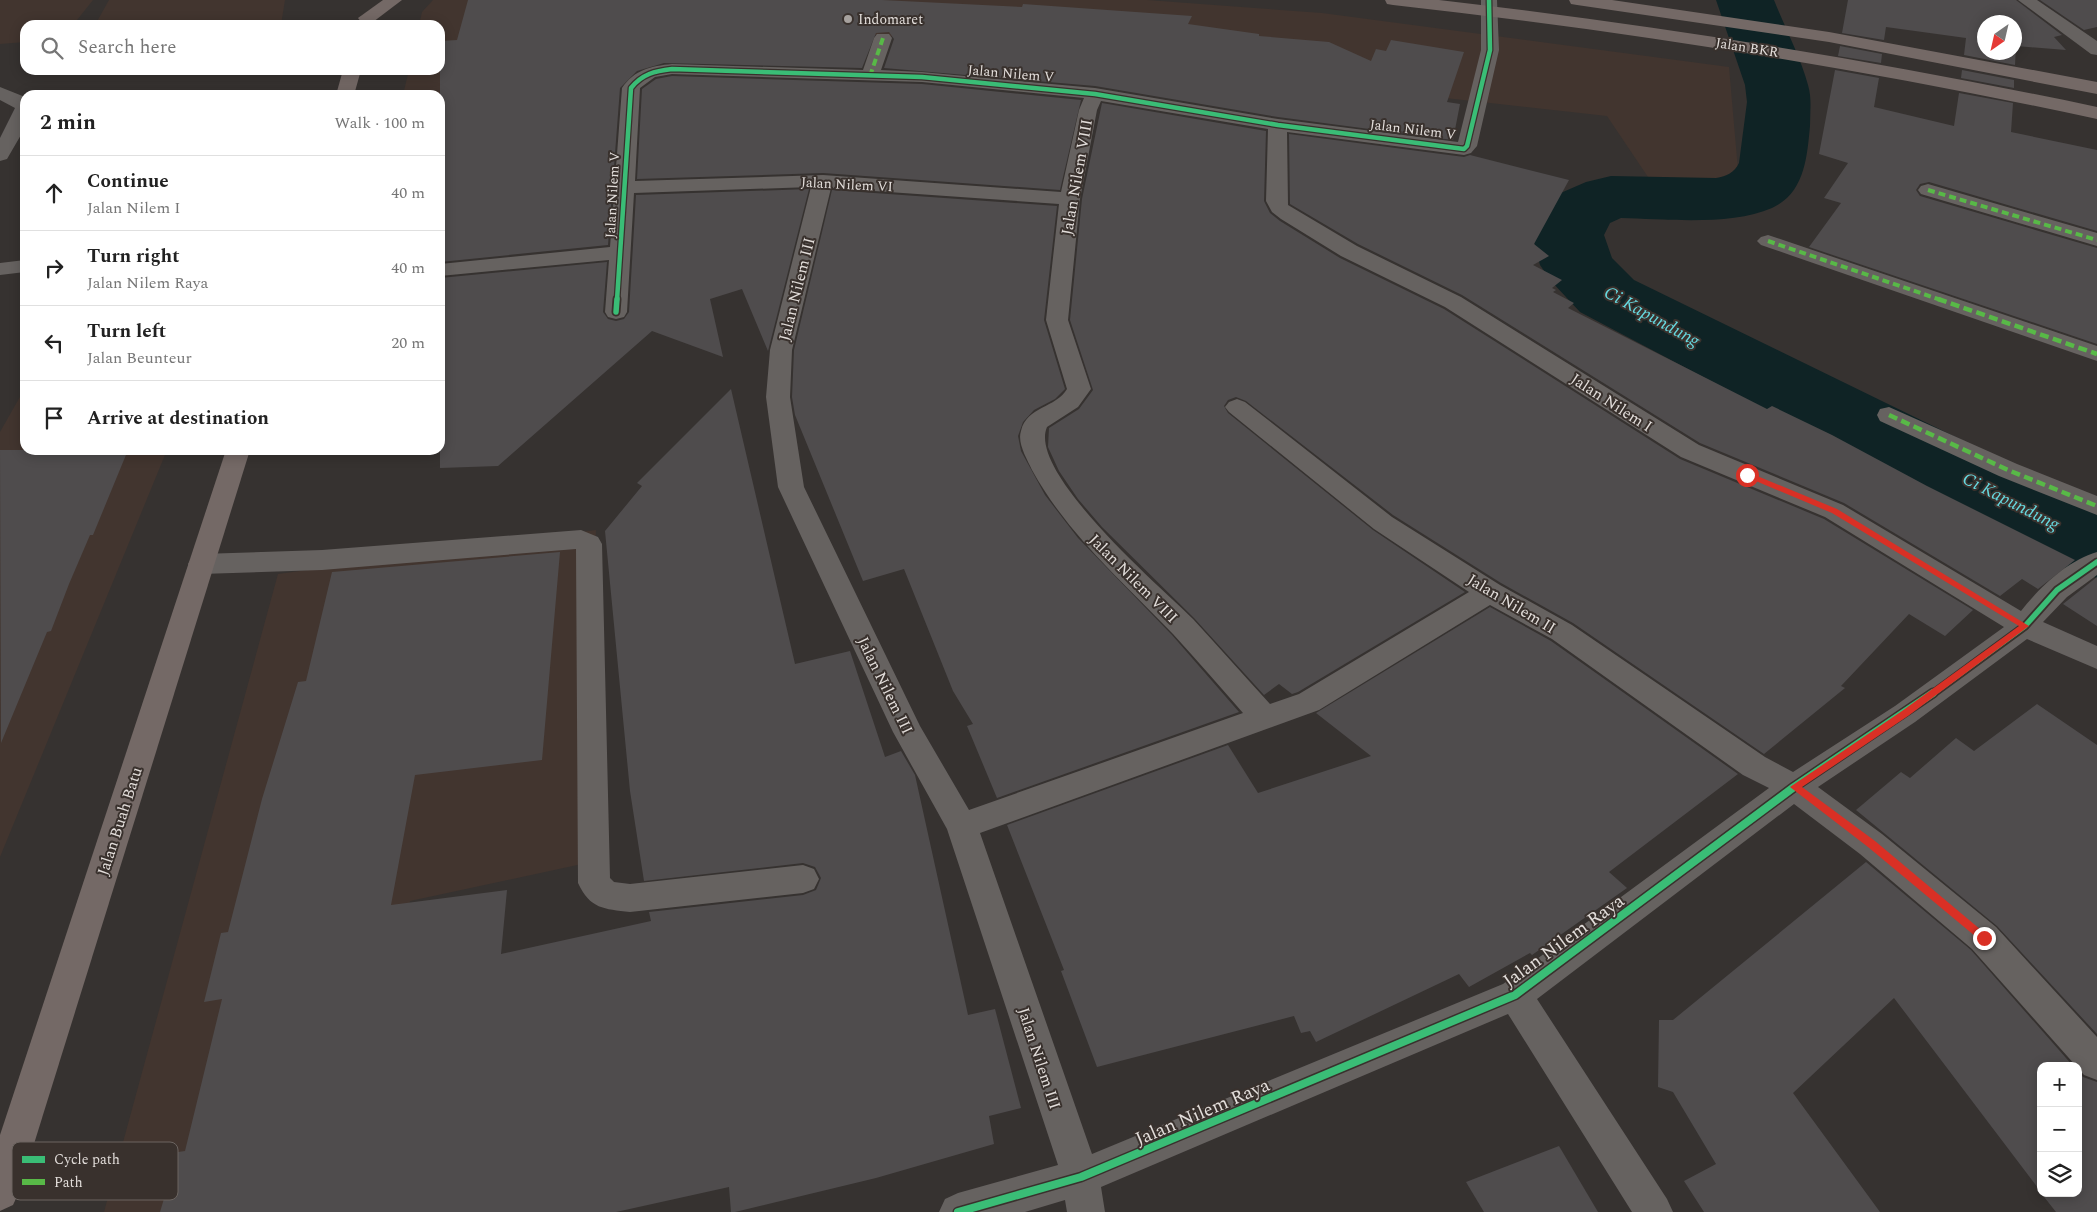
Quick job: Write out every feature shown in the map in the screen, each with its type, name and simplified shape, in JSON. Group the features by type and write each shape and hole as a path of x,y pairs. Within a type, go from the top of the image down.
{"main road":[{"path":"367,20 372,0"},
{"path":"369,20 394,0"},
{"name":"Jalan BKR","path":"1393,0 1489,5 1832,61 2097,113"},
{"name":"Jalan BKR","path":"1577,0 1679,13 1829,37 2097,88"},
{"path":"346,90 351,75"},
{"name":"Jalan Buah Batu","path":"16,1142 236,455"},
{"name":"Jalan Buah Batu","path":"0,1192 12,1155"}],"street":[{"path":"2026,0 2079,35 2097,50"},
{"name":"Jalan Nilem V","path":"616,312 631,88 644,75 672,69 922,78 1095,94 1278,125 1466,148 1490,50 1489,5"},
{"path":"870,76 883,38"},
{"path":"0,94 20,103"},
{"name":"Jalan Nilem VIII","path":"1095,94 1088,110 1070,199 1057,320 1079,389 1076,397 1069,404 1037,422 1033,429 1033,444 1053,487 1105,553 1182,626 1264,718"},
{"path":"0,155 20,120"},
{"name":"Jalan Nilem I","path":"1278,125 1276,201 1278,208 1288,215 1349,251 1453,302 1690,451 1834,511 2025,626 2097,658"},
{"name":"Jalan Nilem VI","path":"624,187 823,181 1070,199"},
{"name":"Jalan Nilem III","path":"823,181 782,350 778,397 791,487 908,732 962,826 1083,1195"},
{"path":"1928,190 2097,240"},
{"path":"1768,241 2097,354"},
{"name":"Jalan Nilem V","path":"445,270 621,252"},
{"path":"0,269 20,267"},
{"name":"Jalan Nilem II","path":"1237,407 1383,523 1490,592 1562,632 1754,766 1794,787 1871,844 1984,938 2097,1063"},
{"path":"1889,415 2008,470 2097,506"},
{"path":"201,564 322,560 581,539 589,544 594,884 606,895 630,898 803,879"},
{"name":"Jalan Nilem Raya","path":"977,1210 1083,1195 1515,996 1794,787 1905,714 2025,626 2039,606 2090,566"},
{"path":"962,826 1309,702 1490,592"},
{"path":"1515,996 1654,1212"}],"shaded area":[{"path":"0,0 93,0 77,20 20,20 20,42 0,44"},
{"path":"109,0 285,0 282,20 98,20"},
{"path":"433,0 1147,0 1322,13 1729,67 1740,193 1648,177 1607,116 888,36 603,15 445,93 445,90 404,90 408,75 445,75 445,20 420,20 422,12"},
{"path":"20,397 20,455 165,455 0,857 0,432"},
{"path":"596,530 582,864 410,901 360,1212 104,1212 107,1200 178,1200 178,1142 123,1142 278,574"}],"building":[{"path":"468,0 882,0 1022,7 1023,4 1192,16 1188,24 1259,34 1259,36 1329,42 1371,61 1376,49 1386,51 1391,40 1464,52 1447,102 1460,104 1453,140 1278,117 1095,86 884,68 894,39 889,32 876,33 862,68 664,63 637,71 620,88 608,245 445,261 445,90 440,90 440,75 445,75 445,41 457,40"},
{"path":"1848,0 2016,0 2062,35 2054,37 2066,50 2022,46 2022,15 1977,15 1977,58 1964,55 1966,38 1886,27 1884,40 1842,33"},
{"path":"2040,0 2097,0 2097,27 2084,30"},
{"path":"1840,46 1882,54 1881,63 1838,56"},
{"path":"1990,60 2015,60 2015,65"},
{"path":"1835,70 1879,78 1874,107 1954,126 1959,93 2013,103 2011,132 2097,150 2097,231 1929,182 1920,184 1916,190 1920,196 2097,248 2097,344 1809,247 1841,203 1824,198 1848,163 1819,154"},
{"path":"1962,70 2014,80 2014,88 1961,78"},
{"path":"672,76 922,84 1081,100 1060,190 823,173 637,179 642,89 656,79"},
{"path":"1102,103 1266,131 1264,201 1270,213 1280,221 1340,258 1444,309 1680,459 1824,519 1973,610 1945,636 1909,614 1841,686 1845,688 1764,754 1573,623 1501,583 1393,515 1246,401 1236,397 1228,400 1224,406 1228,413 1373,530 1465,592 1298,692 1292,694 1279,684 1264,695 1194,618 1102,527 1078,499 1059,471 1048,447 1049,428 1079,409 1093,390 1070,320 1082,199"},
{"path":"1289,134 1464,157 1470,155 1569,180 1534,244 1549,256 1533,265 1562,280 1552,288 1556,290 1553,292 1574,303 1568,308 1767,409 1772,406 1832,435 1927,486 2075,560 2038,589 2022,579 2000,596 1844,503 1700,443 1462,295 1358,244 1290,204"},
{"path":"809,189 768,351 742,289 710,299 723,357 652,331 498,466 440,468 440,455 445,455 445,278 607,262 603,312 608,319 616,321 624,319 629,312 636,195"},
{"path":"832,190 1057,206 1044,320 1065,389 1055,399 1034,410 1023,422 1018,436 1021,451 1045,495 1078,538 1172,635 1239,712 997,798 967,726 973,724 953,691 904,569 863,581 795,415 792,397 794,350"},
{"path":"731,389 795,664 850,651 885,757 901,751 915,775 968,1015 995,1009 1021,1108 989,1116 994,1144 876,1178 735,1212 731,1212 729,1187 616,1212 160,1212 164,1200 178,1200 178,1152 185,1151 222,999 204,1002 221,933 228,932 262,799 298,682 306,681 332,572 560,552 542,760 415,775 391,905 507,890 501,954 651,921 649,912 803,895 816,890 821,878 815,867 803,863 644,881 630,791 605,531 642,486 637,483"},
{"path":"0,450 20,450 20,455 126,455 93,535 90,535 69,584 51,631 47,632 1,743"},
{"path":"2097,577 2097,626 2063,604"},
{"path":"1490,607 1551,641 1738,774 1609,872 1627,888 1532,955 1530,953 1469,987 1459,974 1316,1042 1310,1031 1301,1033 1294,1016 1097,1067 1061,971 1064,970 1007,825 1228,745 1258,793 1371,756 1316,713"},
{"path":"2037,704 2097,745 2097,1034 1997,926 1856,810 1901,772 1910,778 1956,738 1974,751"},
{"path":"1866,862 1971,950 2069,1062 2037,1062 2037,1187 1894,998 1793,1093 1880,1212 1704,1212 1684,1181 1716,1164 1673,1092 1658,1087 1659,1020 1673,1020"},
{"path":"2082,1076 2097,1082 2097,1212 2056,1212 2044,1197 2082,1197"},
{"path":"1559,1146 1598,1212 1484,1212 1466,1182"}],"waterway":[{"name":"Ci Kapundung","path":"1745,0 1777,85 1779,102 1773,163 1765,181 1748,193 1716,199 1611,197 1581,210 1568,235 1577,265 1607,296 2097,545"}],"marked path":[{"path":"870,76 883,38"},
{"path":"1928,190 2097,240"},
{"path":"1768,241 2097,354"},
{"path":"1889,415 2008,470 2097,506"}],"cycle path":[{"path":"616,312 631,88 639,79 649,74 672,69 922,77 1095,94 1278,125 1464,149 1467,146 1490,50 1489,0"},
{"path":"958,1212 1081,1177 1515,995 1794,787 1905,714 2025,626 2057,590 2097,562"}],"place":[{"name":"Indomaret","path":"848,19"}],"route":[{"path":"1747,475 1834,511 2025,626 1905,714 1794,787 1871,844 1984,938"}]}
